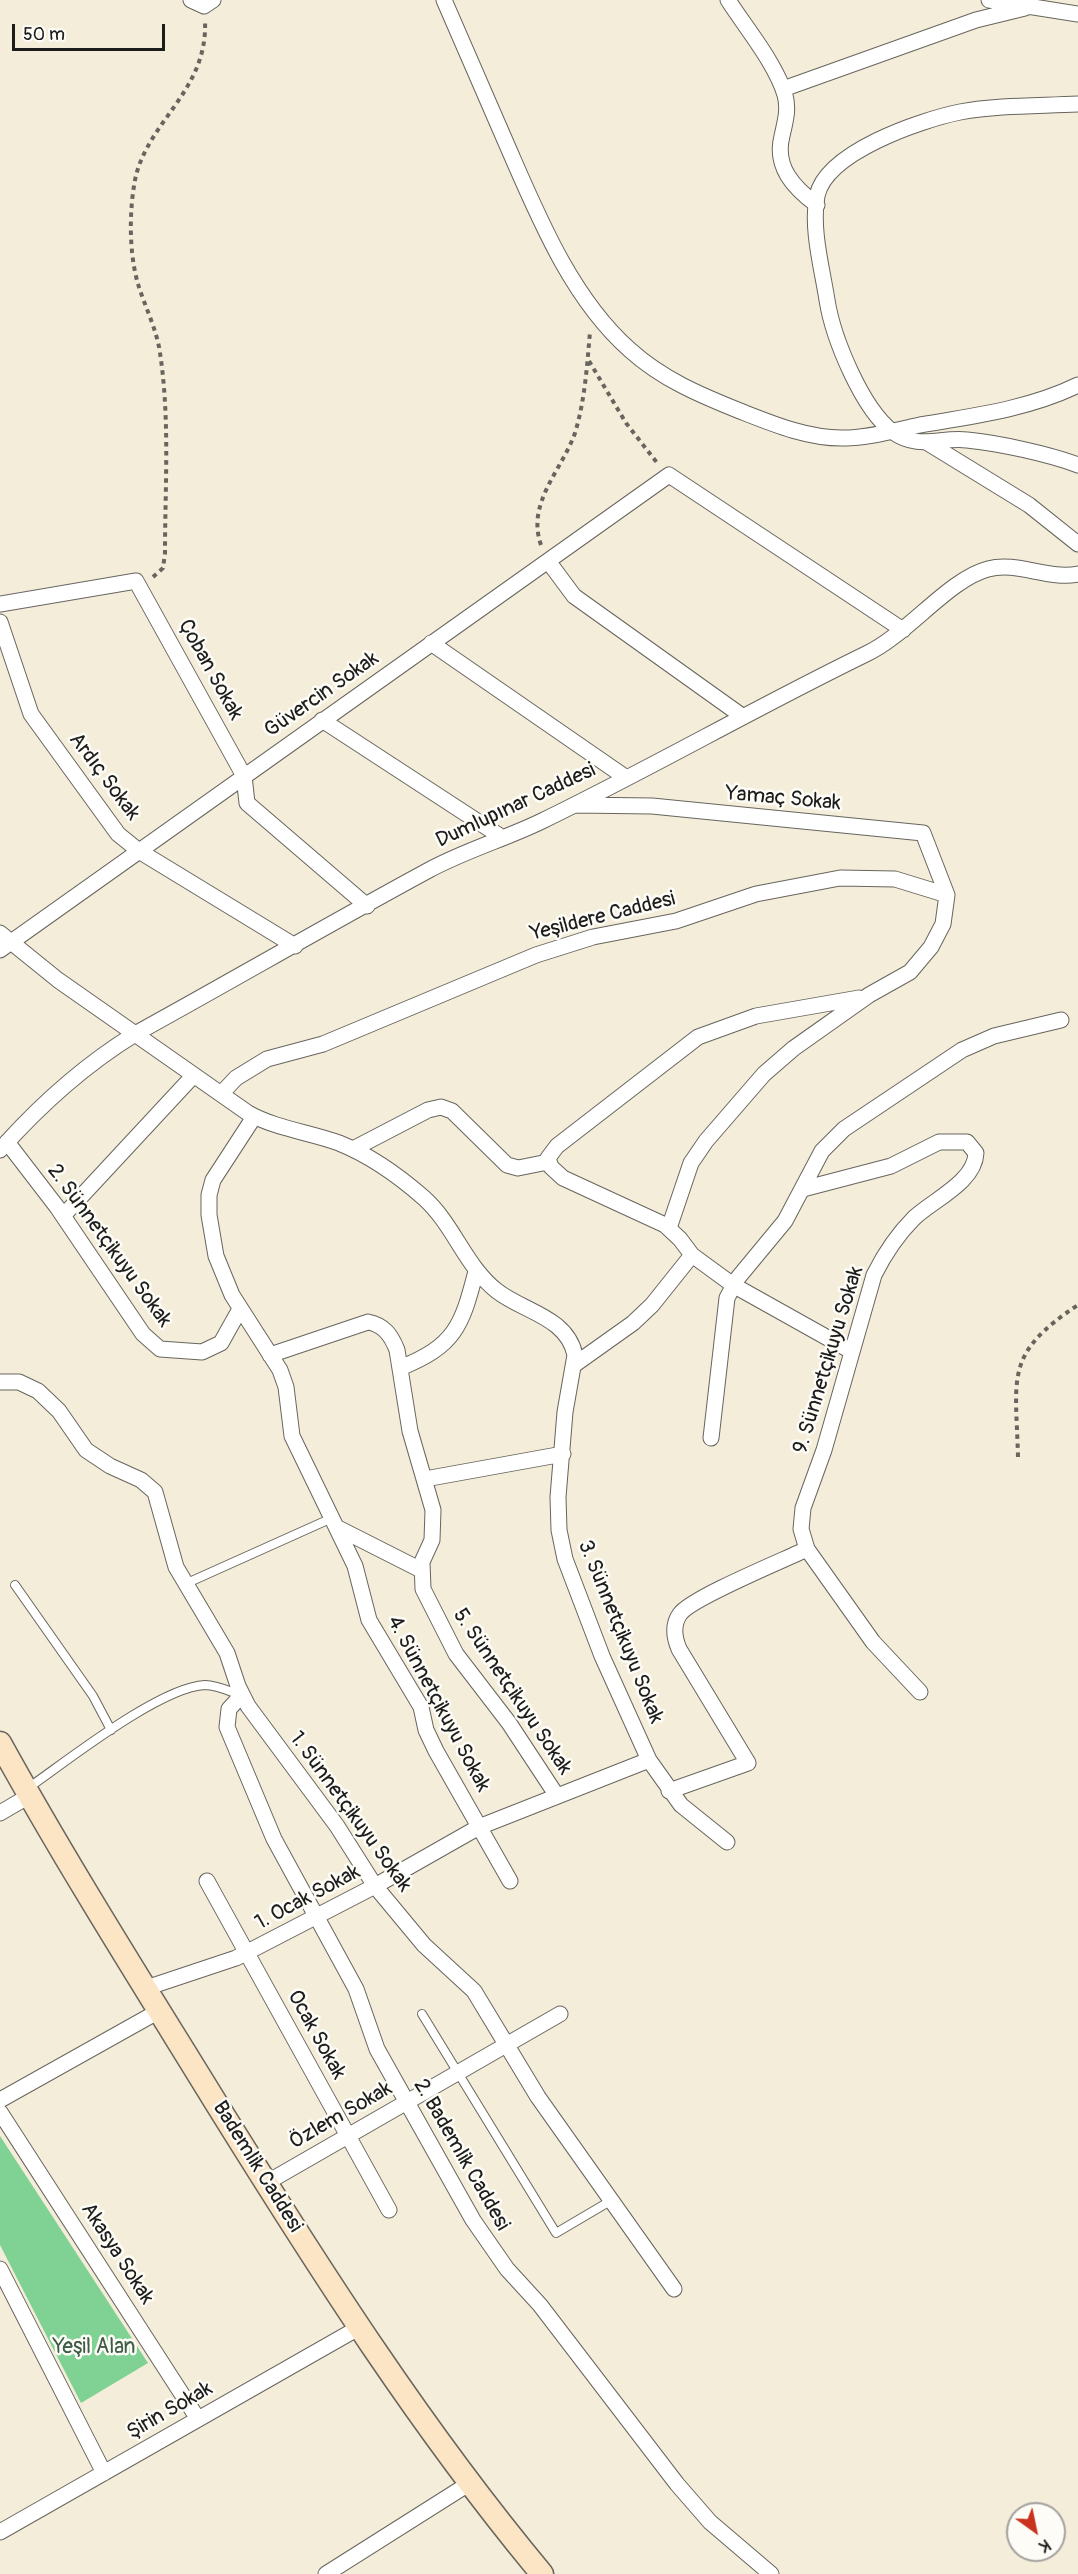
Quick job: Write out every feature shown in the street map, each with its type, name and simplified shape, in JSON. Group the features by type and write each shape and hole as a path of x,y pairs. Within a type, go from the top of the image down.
{"street":[{"path":"444,0 537,211 592,307 613,333 643,361 670,380 703,396 762,419 819,436 846,438 986,414 1052,397 1078,385"},
{"path":"728,0 783,89 787,115 780,146 783,168 794,185 817,205"},
{"path":"989,0 1026,8 1078,14"},
{"path":"783,89 976,20 1026,8"},
{"path":"1078,104 961,112 911,127 853,153 837,165 823,180 817,205 818,242 830,320 838,347 869,402 891,430 910,442 970,440 1078,465"},
{"path":"928,443 1029,505 1078,544"},
{"path":"669,475 903,630"},
{"name":"Güvercin Sokak","path":"4,942 139,851 669,475"},
{"path":"548,561 562,583 579,600 742,716"},
{"name":"Dumlupınar Caddesi","path":"3,1146 47,1099 94,1061 135,1034 451,859 503,838 573,805 742,716 869,653 903,630 959,584 990,568 1061,575 1078,573"},
{"path":"0,604 136,581"},
{"name":"Çoban Sokak","path":"136,581 244,776 248,803 367,906"},
{"name":"Ardıç Sokak","path":"0,622 31,714 118,834 139,851 295,946"},
{"path":"431,643 626,777"},
{"path":"322,720 503,838"},
{"name":"Yamaç Sokak","path":"573,805 652,806 923,833 947,895"},
{"name":"Yeşildere Caddesi","path":"221,1094 236,1078 267,1059 323,1044 536,955 593,937 676,921 756,894 822,881 895,879 947,895"},
{"path":"669,1228 691,1163 731,1111 778,1061 869,995 899,980 920,961 943,924 947,895"},
{"name":"3. Sünnetçikuyu Sokak","path":"4,942 254,1117 276,1126 322,1137 353,1149 403,1182 436,1209 455,1234 476,1271 498,1292 562,1329 573,1347 574,1365 566,1412 558,1506 565,1559 602,1656 649,1760 669,1791 693,1817 728,1842"},
{"path":"548,1162 549,1154 557,1146 698,1037 756,1016 832,1004 869,995"},
{"path":"711,1438 724,1317 733,1285 785,1221 822,1151 831,1140 939,1064 994,1036 1061,1020"},
{"path":"63,1216 194,1075"},
{"path":"353,1149 428,1110 441,1107 452,1111 507,1165 518,1168 548,1162"},
{"name":"4. Sünnetçikuyu Sokak","path":"254,1117 224,1161 209,1196 211,1237 216,1256 240,1309 280,1370 286,1387 292,1436 357,1574 373,1628 421,1707 436,1751 510,1881"},
{"name":"9. Sünnetçikuyu Sokak","path":"803,1189 891,1166 939,1142 967,1142 976,1153 976,1160 965,1177 916,1217 882,1258 874,1275 851,1351 824,1450 803,1508 801,1529 807,1549 873,1642 920,1692"},
{"name":"2. Sünnetçikuyu Sokak","path":"3,1146 63,1216 143,1334 160,1349 202,1352 214,1348 226,1337 240,1309"},
{"path":"548,1162 566,1181 669,1228 692,1255 733,1285 851,1351"},
{"path":"574,1365 640,1317 692,1255"},
{"path":"400,1368 426,1356 448,1340 466,1312 476,1271"},
{"name":"5. Sünnetçikuyu Sokak","path":"270,1355 368,1322 385,1329 393,1339 410,1431 434,1510 432,1540 422,1570 423,1589 441,1629 456,1654 509,1723 557,1796"},
{"name":"1. Sünnetçikuyu Sokak","path":"0,1382 19,1382 38,1391 59,1411 79,1441 93,1456 148,1485 159,1501 171,1554 185,1584 227,1653 241,1696 337,1826 375,1887 424,1945 467,1982 538,2097 675,2289"},
{"path":"425,1479 563,1454"},
{"path":"334,1522 422,1570"},
{"path":"669,1791 748,1763 679,1649 674,1631 678,1616 695,1601 807,1549"},
{"name":"2. Bademlik Caddesi","path":"241,1696 229,1709 227,1718 231,1741 274,1839 356,1989 370,2034 472,2220 507,2269 540,2305 696,2506 771,2574"},
{"name":"Bademlik Caddesi","path":"0,1743 159,2010 360,2327 470,2483 542,2574"},
{"name":"1. Ocak Sokak","path":"146,1988 247,1953 375,1887 479,1827 649,1760"},
{"path":"0,1813 28,1793"},
{"name":"Ocak Sokak","path":"207,1881 389,2210"},
{"path":"0,2100 159,2010"},
{"name":"Özlem Sokak","path":"267,2183 560,2014"},
{"name":"Akasya Sokak","path":"0,2112 198,2419"},
{"path":"0,2268 104,2473"},
{"name":"Şirin Sokak","path":"0,2532 360,2327"},
{"path":"327,2574 470,2483"}],"lane":[{"path":"185,1584 334,1522"},
{"path":"15,1585 93,1696 111,1730"},
{"path":"28,1793 111,1730 189,1687 218,1686 241,1696"},
{"path":"422,2014 556,2233 612,2200"}],"path":[{"path":"136,581 153,578 163,568 166,413 160,350 137,281 133,252 135,180 142,160 197,70 204,46 203,2"},
{"path":"548,561 538,532 541,503 547,486 574,434 585,386 592,307"},
{"path":"588,359 634,435 669,475"},
{"path":"1018,1457 1016,1390 1021,1360 1046,1328 1078,1305"}],"green space":[{"name":"Yeşil Alan","path":"0,2136 148,2363 81,2403 0,2245"}]}
